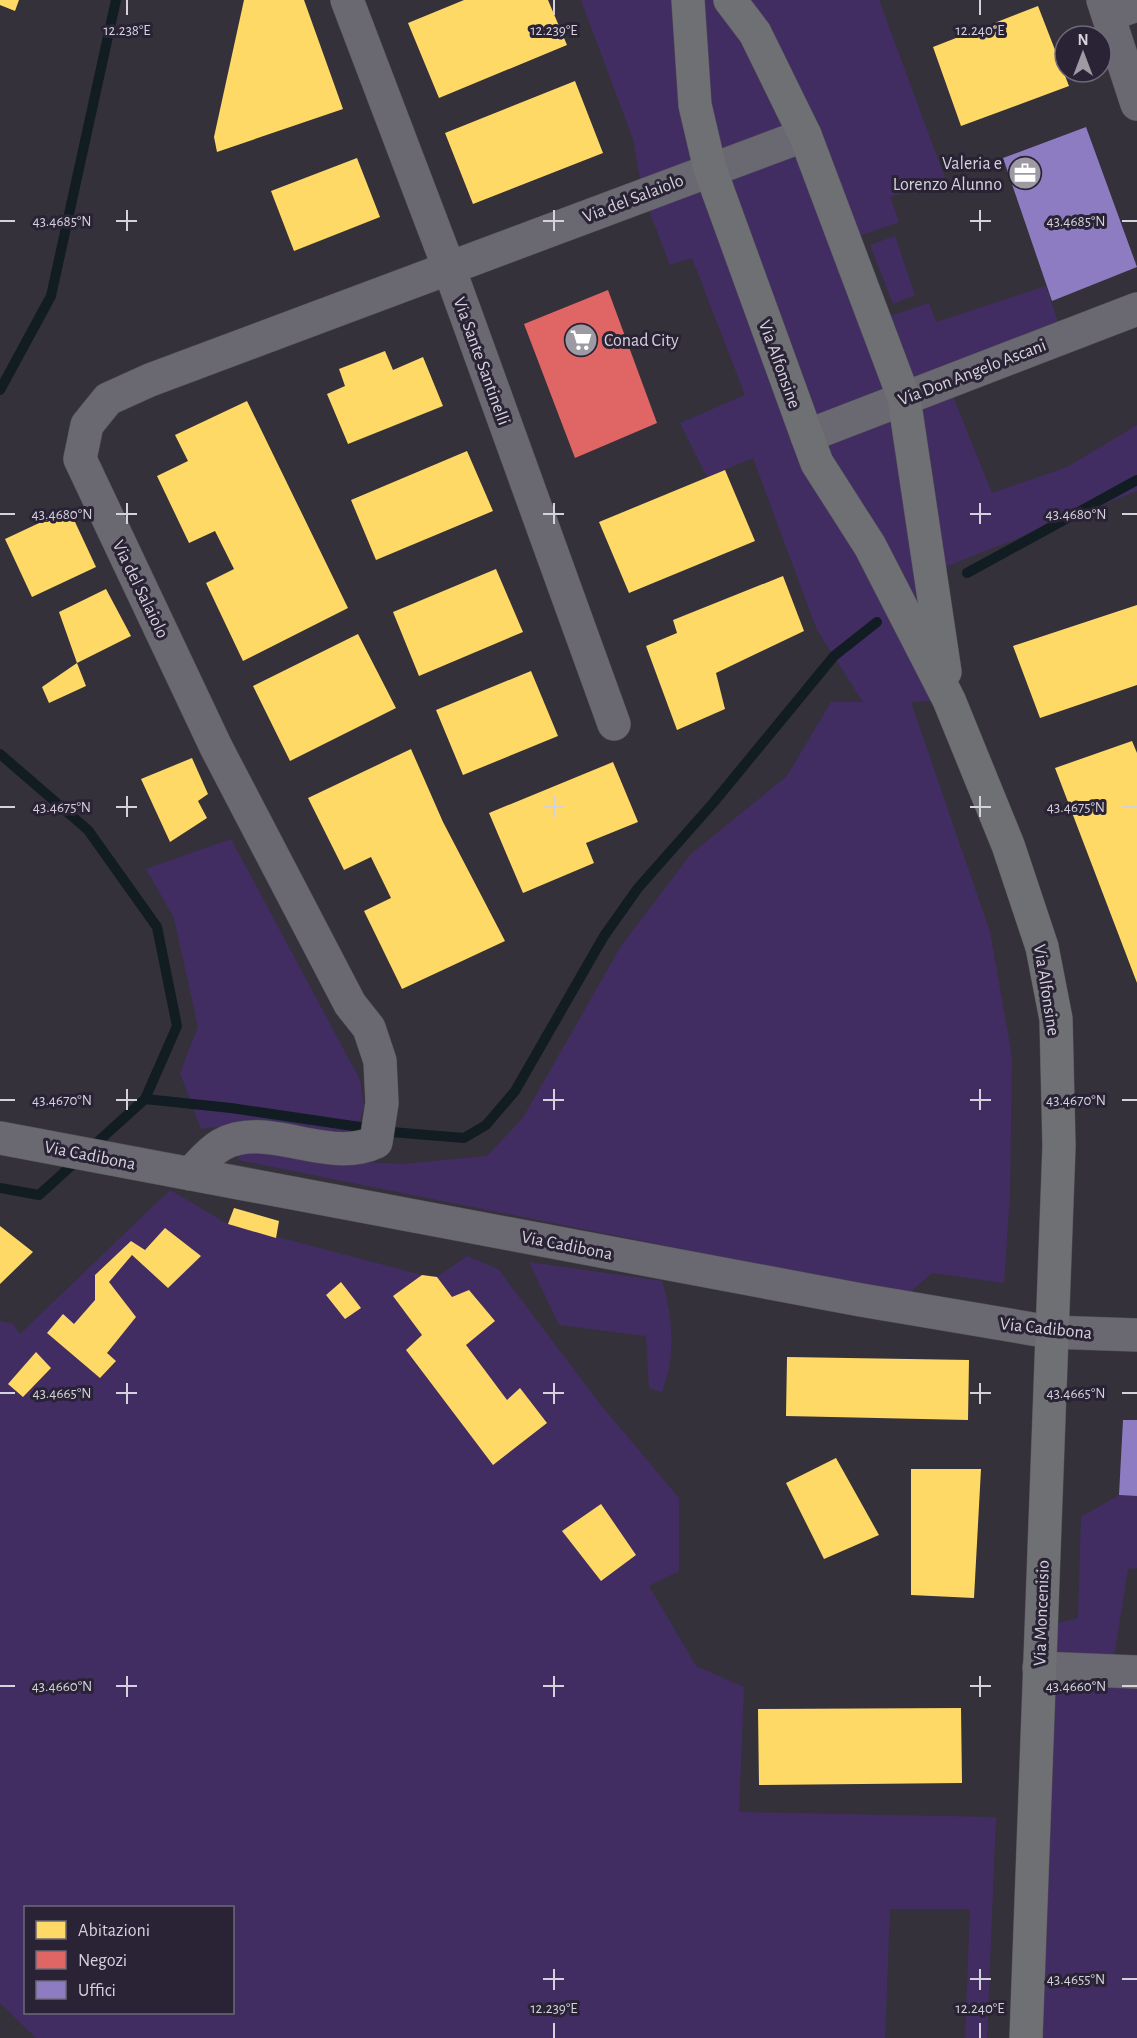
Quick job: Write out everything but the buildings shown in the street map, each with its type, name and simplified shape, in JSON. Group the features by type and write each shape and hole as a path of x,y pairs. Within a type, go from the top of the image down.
{"main road":[{"name":"Via Alfonsine","path":"688,0 695,105 710,169 817,463 870,546 949,700 1008,845 1038,936 1056,1019 1059,1146 1050,1332"},
{"name":"Via Alfonsine","path":"730,0 760,43 805,135 903,398 949,700"},
{"name":"Via Moncenisio","path":"1026,2038 1050,1332"}],"street":[{"name":"Via Sante Santinelli","path":"348,0 614,724"},
{"path":"1116,7 1137,104"},
{"name":"Via del Salaiolo","path":"190,1174 219,1146 233,1140 274,1140 338,1150 362,1149 376,1142 382,1103 380,1061 369,1028 350,1004 216,747 80,459 87,425 108,399 150,380 805,135"},
{"name":"Via Don Angelo Ascani","path":"807,436 1137,309"},
{"name":"Via Cadibona","path":"0,1138 850,1298 1050,1332 1137,1335"},
{"path":"1039,1668 1137,1672"}],"shaded area":[{"path":"581,0 879,0 945,178 890,197 899,222 845,241 875,321 929,303 936,322 1046,286 1063,337 947,382 992,493 1067,467 1137,425 1137,491 930,573 949,700 911,702 990,932 1012,1057 1010,1194 1004,1283 932,1273 908,1294 238,1160 239,1153 252,1149 343,1161 402,1164 487,1156 523,1118 621,946 691,854 787,776 831,702 863,702 817,630 753,458 707,477 680,423 745,395 692,258 670,265 643,195 633,139"},
{"path":"895,236 915,295 893,304 870,245"},
{"path":"231,839 360,1080 364,1106 357,1130 318,1134 240,1127 201,1129 180,1073 198,1027 174,918 146,869"},
{"path":"170,1190 228,1224 422,1275 437,1277 467,1256 498,1269 600,1404 679,1498 679,1571 649,1586 696,1666 744,1687 739,1812 996,1817 987,2038 965,2038 970,1909 890,1909 885,2038 36,2038 0,2003 0,1321 13,1324 20,1334"},
{"path":"529,1262 662,1281 671,1323 671,1351 662,1392 649,1388 646,1336 559,1325"},
{"path":"1119,1495 1137,1496 1137,1568 1128,1569 1112,1670 1137,1672 1137,2038 1026,2038 1040,1628 1078,1618 1081,1517"}],"waterway":[{"path":"0,390 51,296 116,0"},
{"path":"967,573 1137,480"},
{"path":"391,1132 464,1138 486,1125 515,1091 604,936 638,888 714,802 834,656 877,622"},
{"path":"0,754 88,830 157,927 177,1026 145,1099 39,1195 0,1188"},
{"path":"145,1099 231,1108 360,1127"}],"place":[{"name":"Valeria e Lorenzo Alunno","path":"1025,173"},
{"name":"Conad City","path":"581,340"}]}
